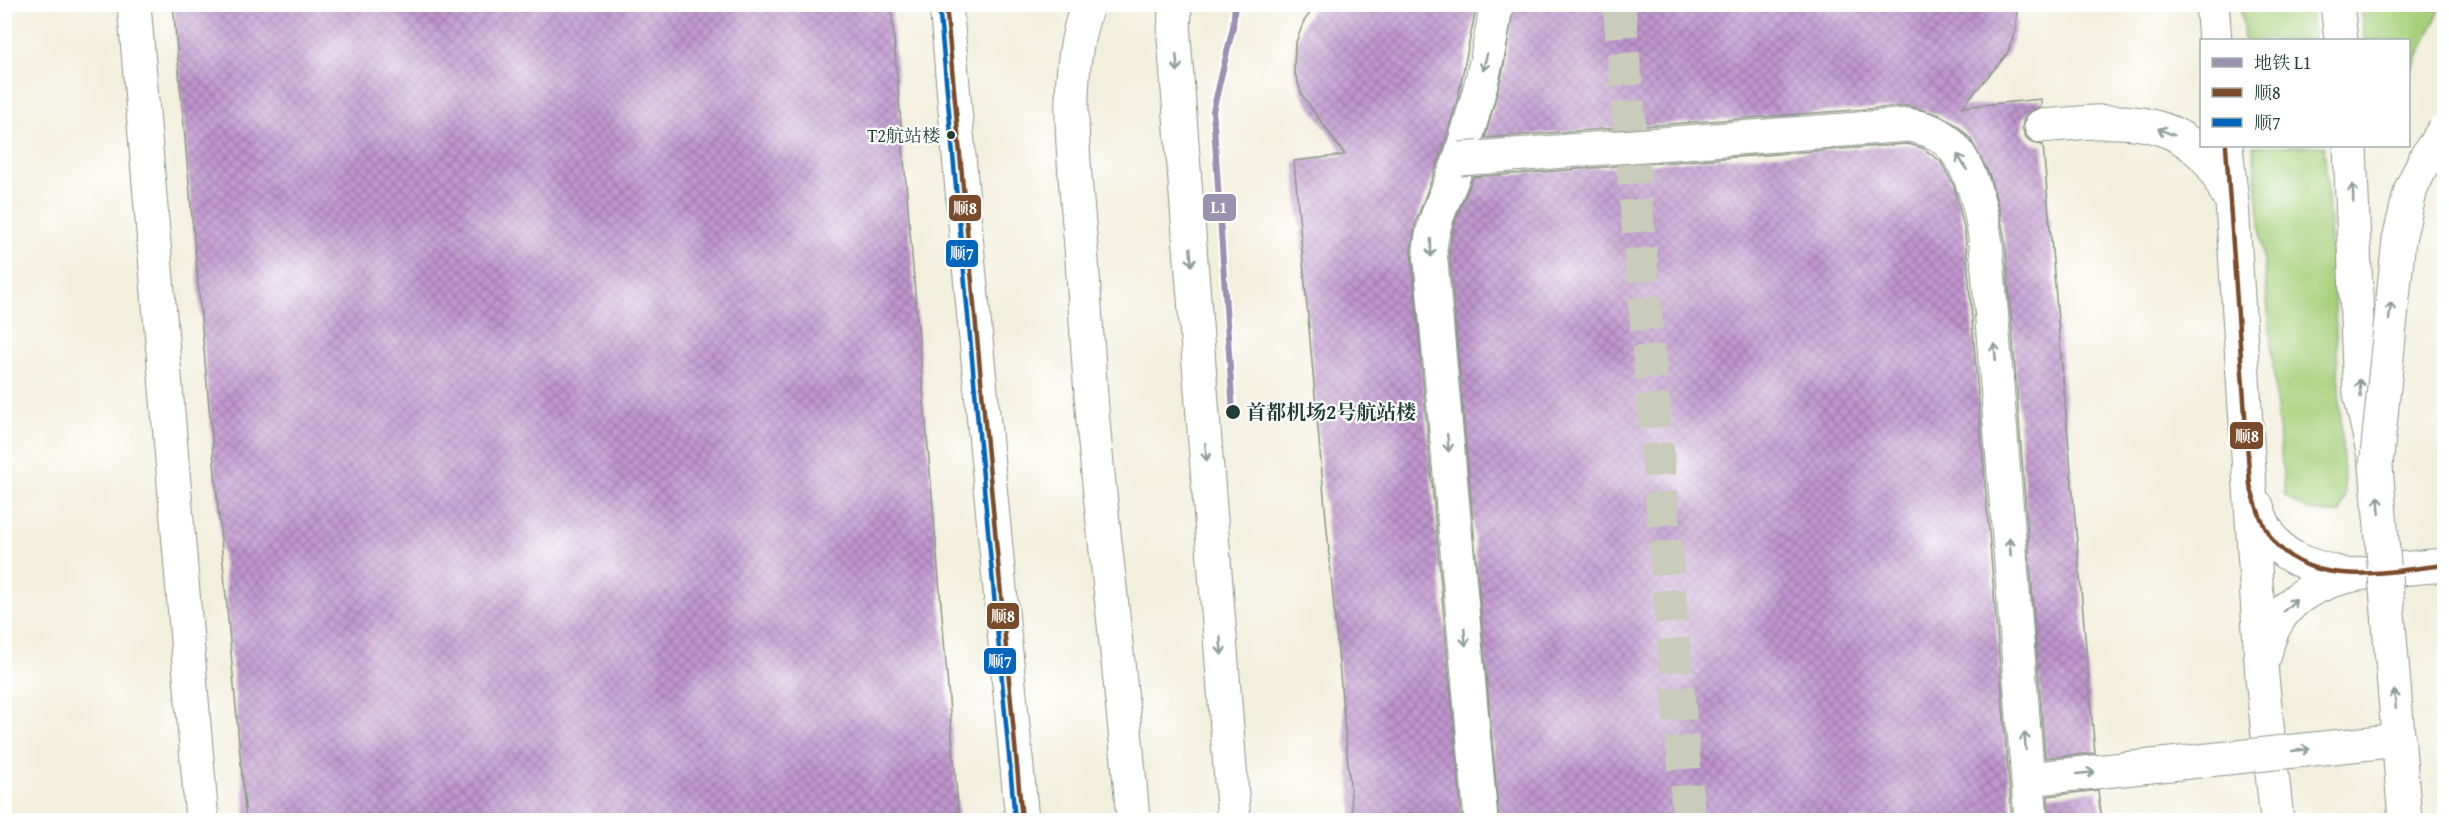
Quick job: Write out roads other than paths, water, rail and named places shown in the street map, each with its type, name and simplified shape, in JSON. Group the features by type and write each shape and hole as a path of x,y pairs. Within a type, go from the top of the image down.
{"street":[{"path":"134,4 202,820"},
{"path":"946,4 1022,820"},
{"path":"963,4 1038,820"},
{"path":"1061,4 1083,348 1124,820"},
{"path":"1088,4 1075,53 1074,146 1094,432 1123,697 1133,820"},
{"path":"1175,4 1174,38 1234,820"},
{"path":"1481,820 1431,251 1433,229 1460,159 1486,58 1496,4"},
{"path":"2212,4 2216,39"},
{"path":"2337,4 2341,39"},
{"path":"2041,126 2134,121 2163,129 2190,144 2203,155 2216,173 2232,203"},
{"path":"1460,159 1909,125 1933,131 1951,146 1977,190 1986,244 2031,820"},
{"path":"2376,466 2399,239 2411,189 2426,157 2445,130"},
{"path":"2226,147 2232,203 2262,677 2277,820"},
{"path":"2350,147 2360,394 2376,466 2405,820"},
{"path":"2250,485 2260,517 2277,545 2301,563 2346,575"},
{"path":"2262,677 2268,641 2281,614 2304,593 2346,575 2445,565"},
{"path":"2028,779 2399,740"}],"tunnel":[{"path":"1619,4 1689,820"}],"metro line":[{"name":"L1","path":"1233,413 1213,111 1233,27 1235,4"}],"place":[{"name":"T2航站楼","path":"951,135"},
{"name":"首都机场2号航站楼","path":"1233,412"}]}
